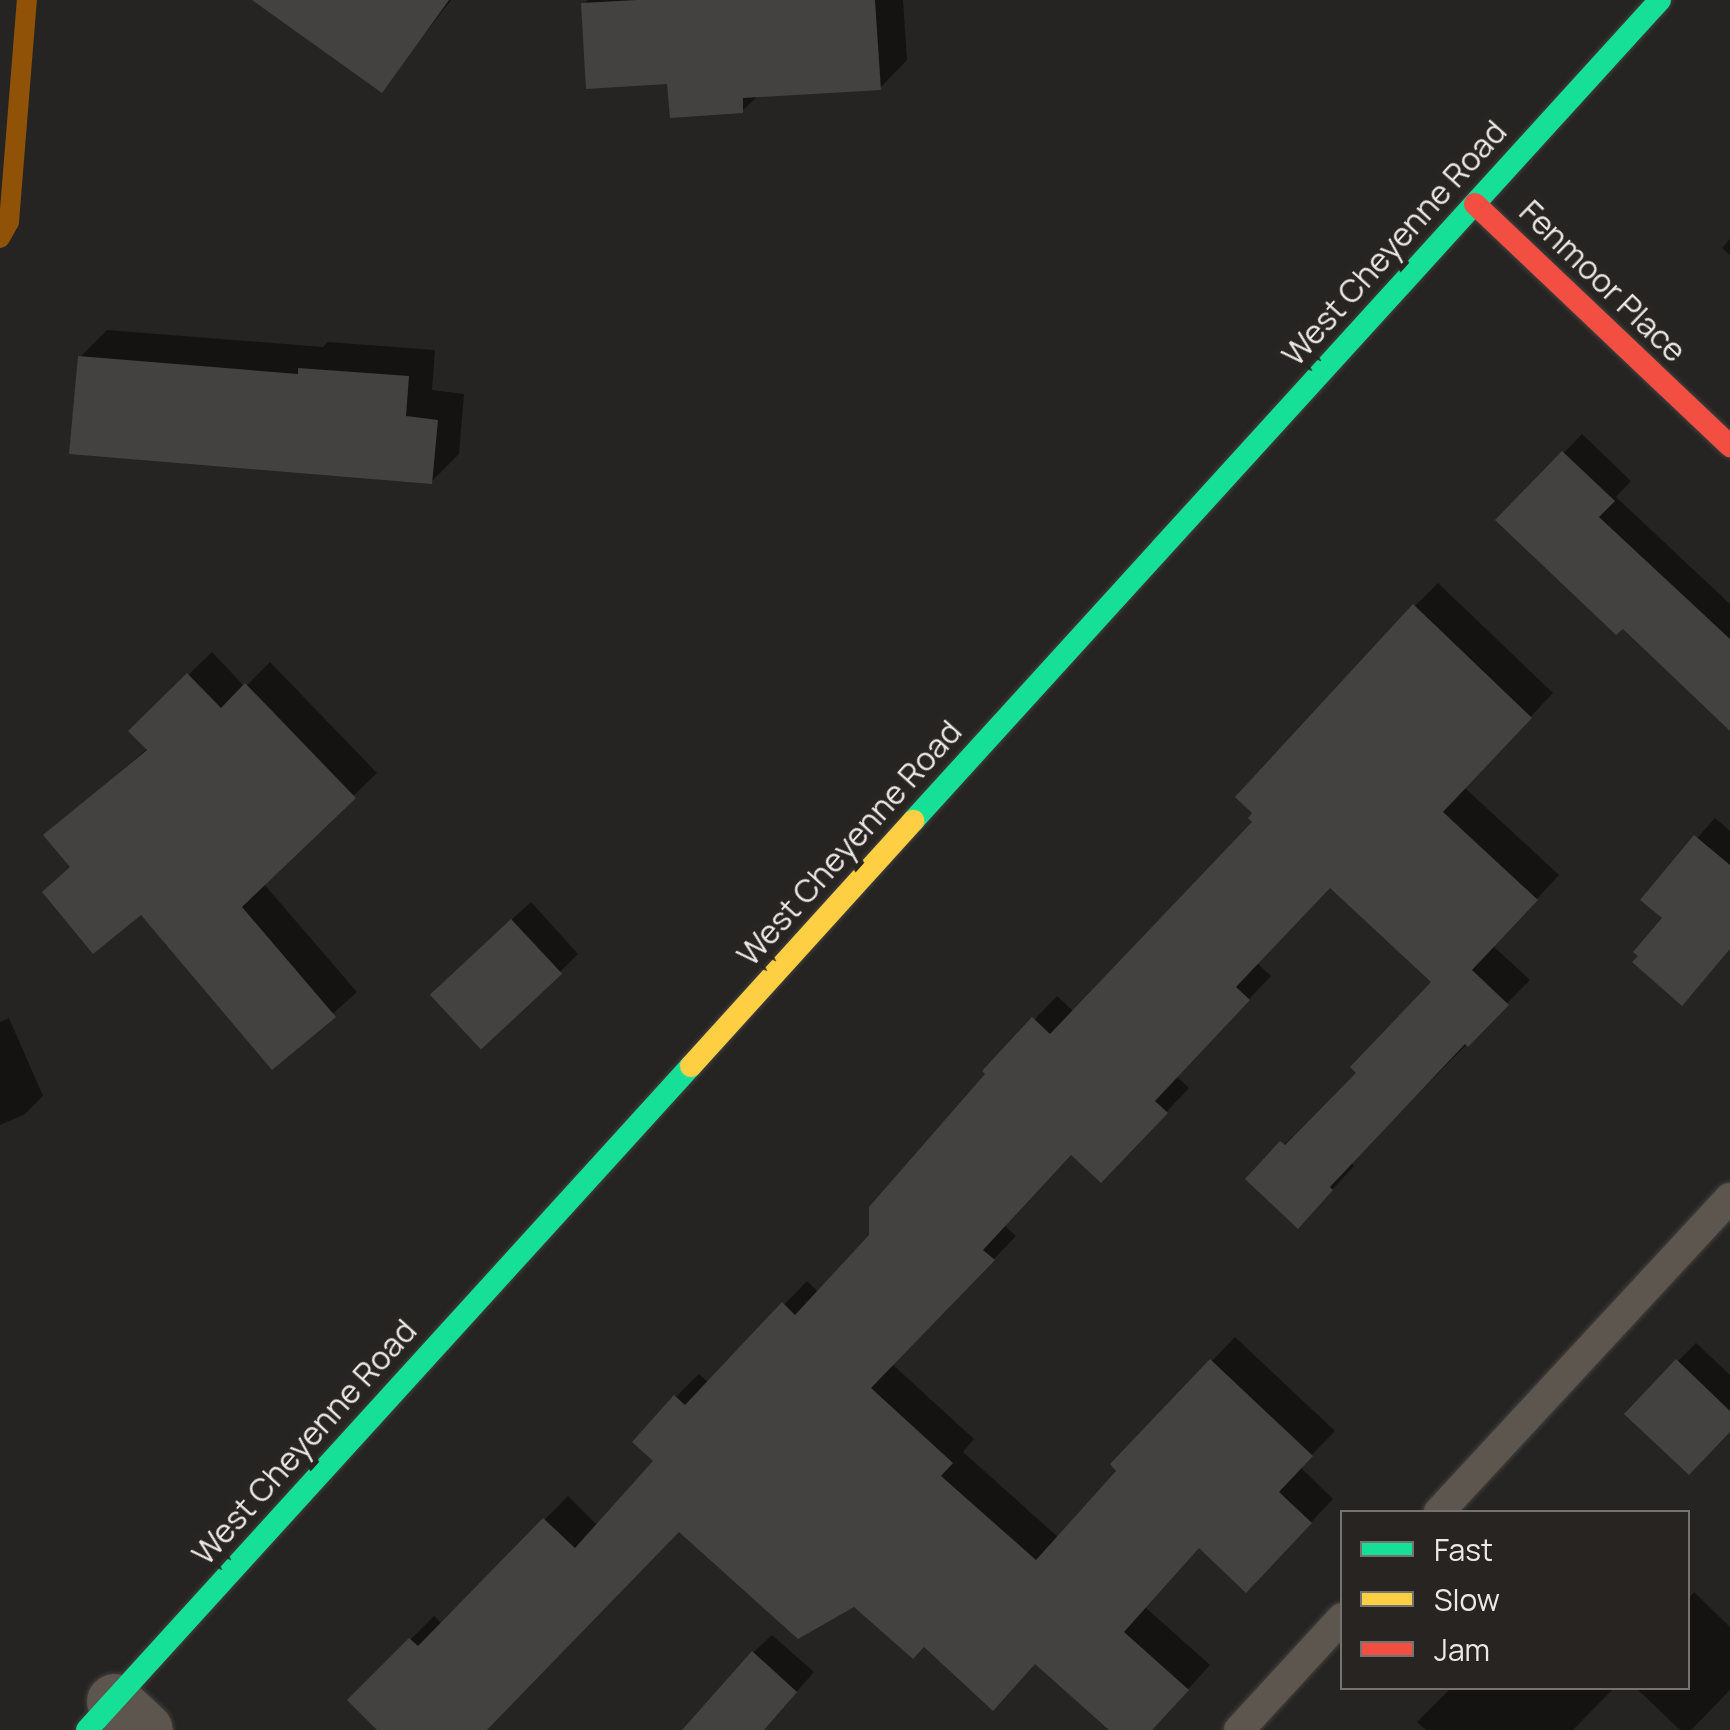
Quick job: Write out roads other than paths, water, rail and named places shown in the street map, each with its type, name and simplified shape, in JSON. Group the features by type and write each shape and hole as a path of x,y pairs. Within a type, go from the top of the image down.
{"main road":[{"name":"West Cheyenne Road","path":"115,1720 1660,0"},
{"name":"Fenmoor Place","path":"1474,204 1730,446"}],"lane":[{"path":"1442,1510 1730,1198"},
{"path":"1239,1730 1340,1620"}],"waterway":[{"path":"0,238 9,222 27,0"}]}
